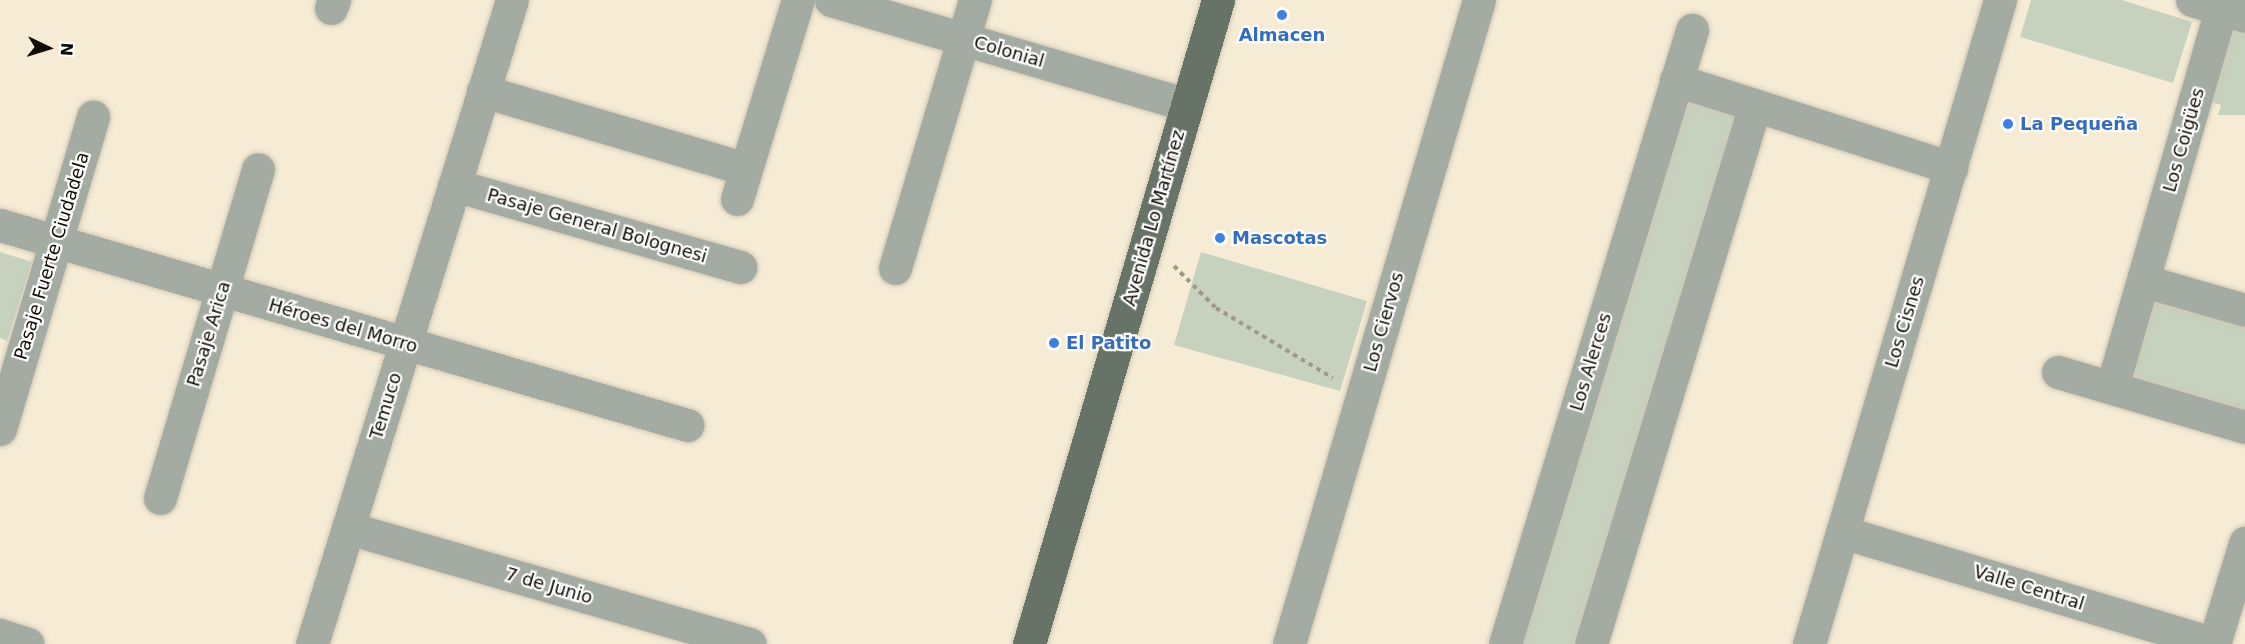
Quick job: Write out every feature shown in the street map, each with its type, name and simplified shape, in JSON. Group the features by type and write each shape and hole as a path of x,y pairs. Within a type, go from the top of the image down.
{"main road":[{"name":"Avenida Lo Martínez","path":"1029,644 1218,0"}],"street":[{"name":"Temuco","path":"312,644 512,0"},
{"path":"483,91 741,184 798,0"},
{"name":"Colonial","path":"831,0 1187,105"},
{"path":"895,268 975,0"},
{"name":"Los Ciervos","path":"1289,644 1479,0"},
{"name":"Los Cisnes","path":"1809,644 2000,0"},
{"name":"Los Coigües","path":"2112,387 2221,6"},
{"name":"Los Alerces","path":"1505,644 1692,30"},
{"path":"1676,80 1951,168"},
{"path":"1591,644 1755,105"},
{"name":"Pasaje Fuerte Ciudadela","path":"0,429 93,117"},
{"name":"Pasaje Arica","path":"160,498 258,169"},
{"name":"Pasaje General Bolognesi","path":"457,177 740,267"},
{"name":"Héroes del Morro","path":"0,225 687,425"},
{"path":"2144,281 2245,310"},
{"path":"2058,372 2245,427"},
{"name":"7 de Junio","path":"348,528 750,644"},
{"name":"Valle Central","path":"1842,532 2214,644"},
{"path":"2214,644 2245,543"},
{"path":"0,635 28,644"}],"path":[{"path":"1151,226 1179,274 1216,308 1330,377 1365,386"}],"green space":[{"path":"2031,0 2122,0 2192,22 2173,83 2020,37"},
{"path":"2231,27 2245,32 2245,115 2218,115 2221,105 2207,101"},
{"path":"1684,100 1738,118 1581,644 1517,644"},
{"path":"0,252 32,262 7,341 0,338"},
{"path":"1201,252 1367,301 1340,391 1174,345"},
{"path":"2151,299 2245,325 2245,412 2126,381"}],"place":[{"name":"Almacen","path":"1282,15"},
{"name":"La Pequeña","path":"2008,124"},
{"name":"Mascotas","path":"1220,238"},
{"name":"El Patito","path":"1054,343"}]}
